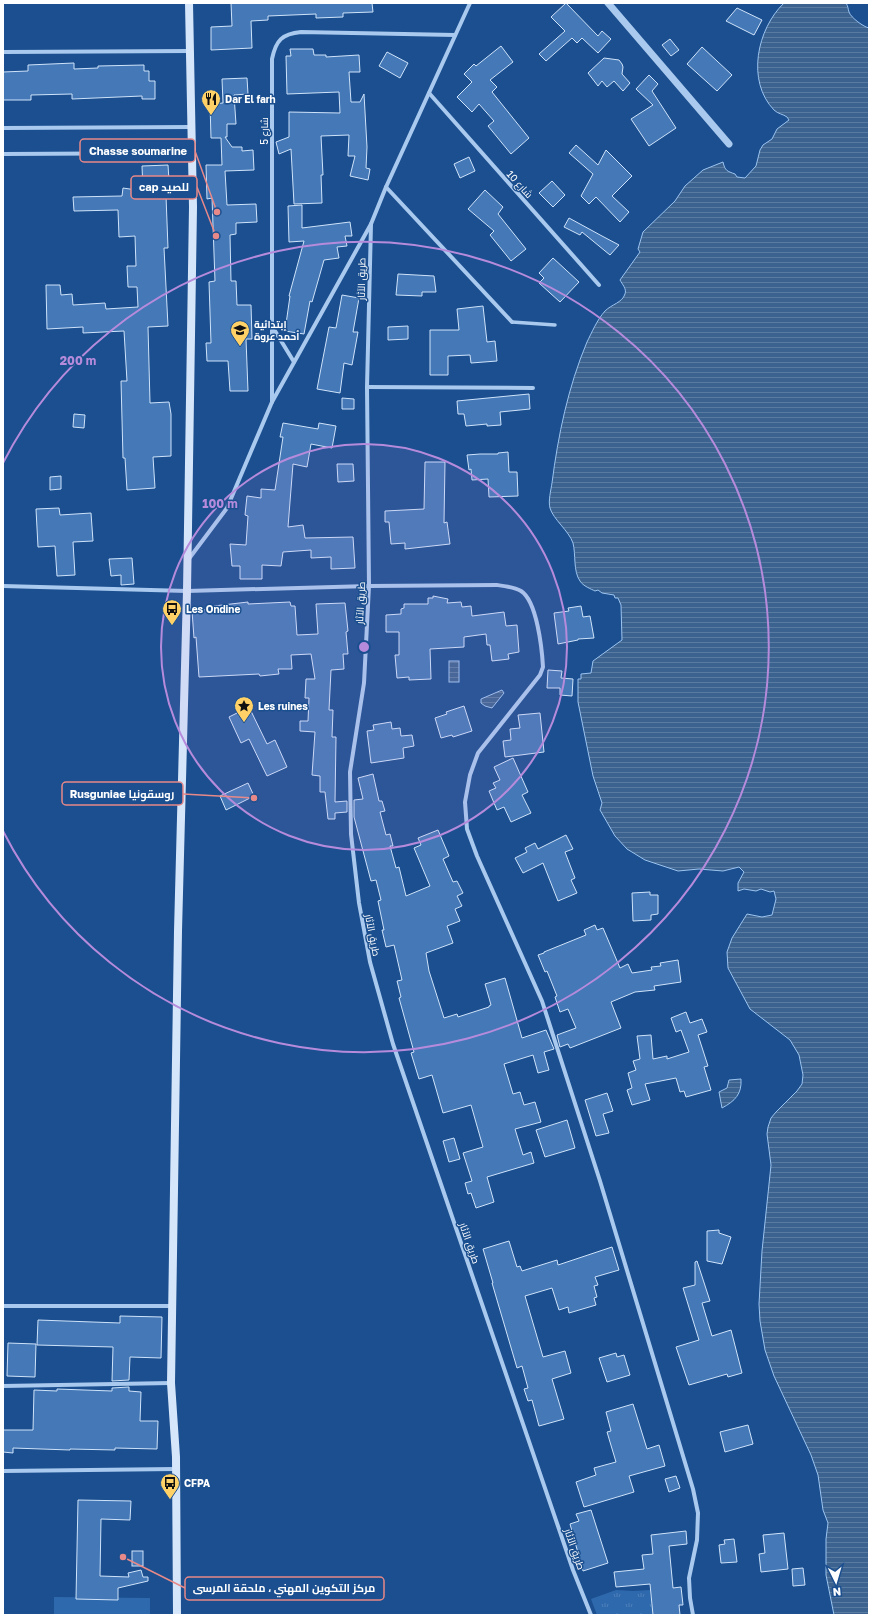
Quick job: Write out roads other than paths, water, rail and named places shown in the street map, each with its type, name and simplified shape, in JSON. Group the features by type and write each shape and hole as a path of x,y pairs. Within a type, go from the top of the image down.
{"main road":[{"path":"177,1615 176,1457 171,1383 178,931 187,591 193,207 189,3"}],"street":[{"path":"187,561 227,508 272,402 371,224 386,187 470,3"},
{"path":"608,3 729,144"},
{"name":"شارع 5","path":"272,402 272,59 274,48 279,39 291,33 301,32 455,35"},
{"path":"3,52 190,51"},
{"name":"شارع 10","path":"429,93 599,285"},
{"path":"3,128 191,127"},
{"path":"3,154 192,153"},
{"path":"386,187 512,322 555,325"},
{"name":"طريق الآثار","path":"371,224 367,387 369,586 364,683 350,772 351,834 359,903 370,962 393,1044 570,1562 590,1615"},
{"path":"272,326 294,362"},
{"path":"367,387 533,388"},
{"path":"3,586 187,591 369,586 497,585 510,587 521,591 529,600 534,613 543,667 540,675 478,753 470,775 465,802 467,829 477,856 542,1001 600,1181 693,1488 698,1513 697,1540 689,1578 693,1615"},
{"path":"3,1306 172,1306"},
{"path":"3,1386 171,1383"},
{"path":"3,1471 175,1469"}],"place":[{"name":"Dar El farh","path":"211,116"},
{"name":"Chasse soumarine","path":"217,212"},
{"name":"cap للصيد","path":"216,236"},
{"name":"إبتدائية أحمد عروة","path":"240,347"},
{"name":"Les Ondine","path":"172,626"},
{"name":"Les ruines","path":"244,723"},
{"name":"Rusguniae روسقونيا","path":"254,798"},
{"name":"CFPA","path":"170,1500"},
{"name":"مركز التكوين المهني ، ملحقة المرسى","path":"123,1557"}]}
